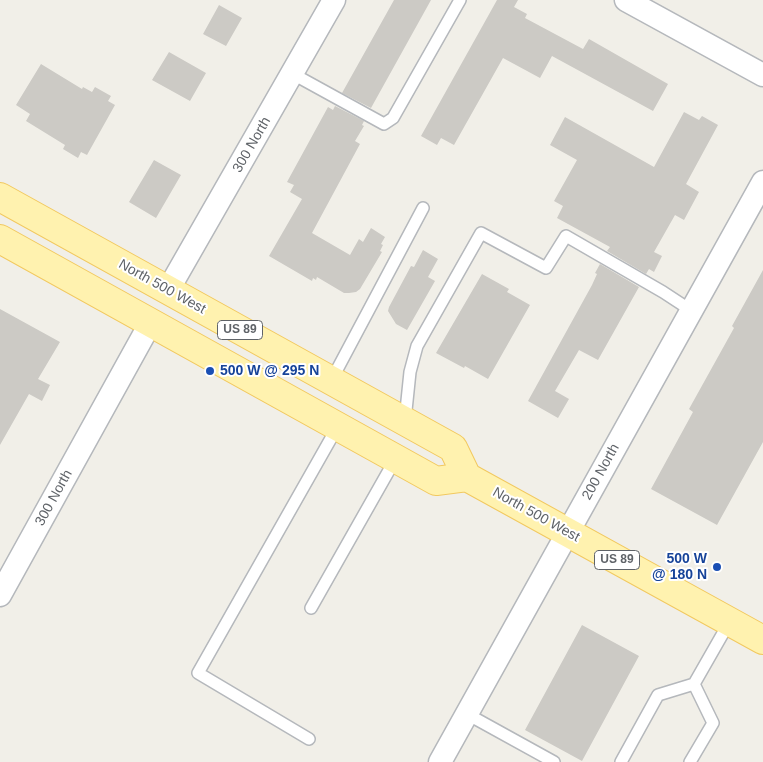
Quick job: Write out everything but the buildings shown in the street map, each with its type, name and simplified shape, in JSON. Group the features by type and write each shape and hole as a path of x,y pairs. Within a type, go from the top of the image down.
{"main road":[{"name":"North 500 West","path":"0,197 453,448 467,477 763,640"},
{"name":"US 89","path":"0,239 436,481 467,477"}],"street":[{"name":"300 North","path":"168,290 334,0"},
{"path":"626,0 763,75"},
{"name":"200 North","path":"440,762 763,182"},
{"name":"300 North","path":"0,595 151,322"}],"lane":[{"path":"293,74 384,124 393,118 460,0"},
{"path":"331,380 423,208"},
{"path":"405,422 410,372 417,346 482,233 546,268 566,236 664,292 692,311"},
{"path":"310,738 198,673 338,426"},
{"path":"311,608 396,458"},
{"path":"621,762 658,694 694,684 730,621"},
{"path":"690,762 713,723 694,684"},
{"path":"467,714 554,762"}],"place":[{"name":"500 W @ 295 N","path":"210,371"},
{"name":"500 W @ 180 N","path":"717,567"}]}
